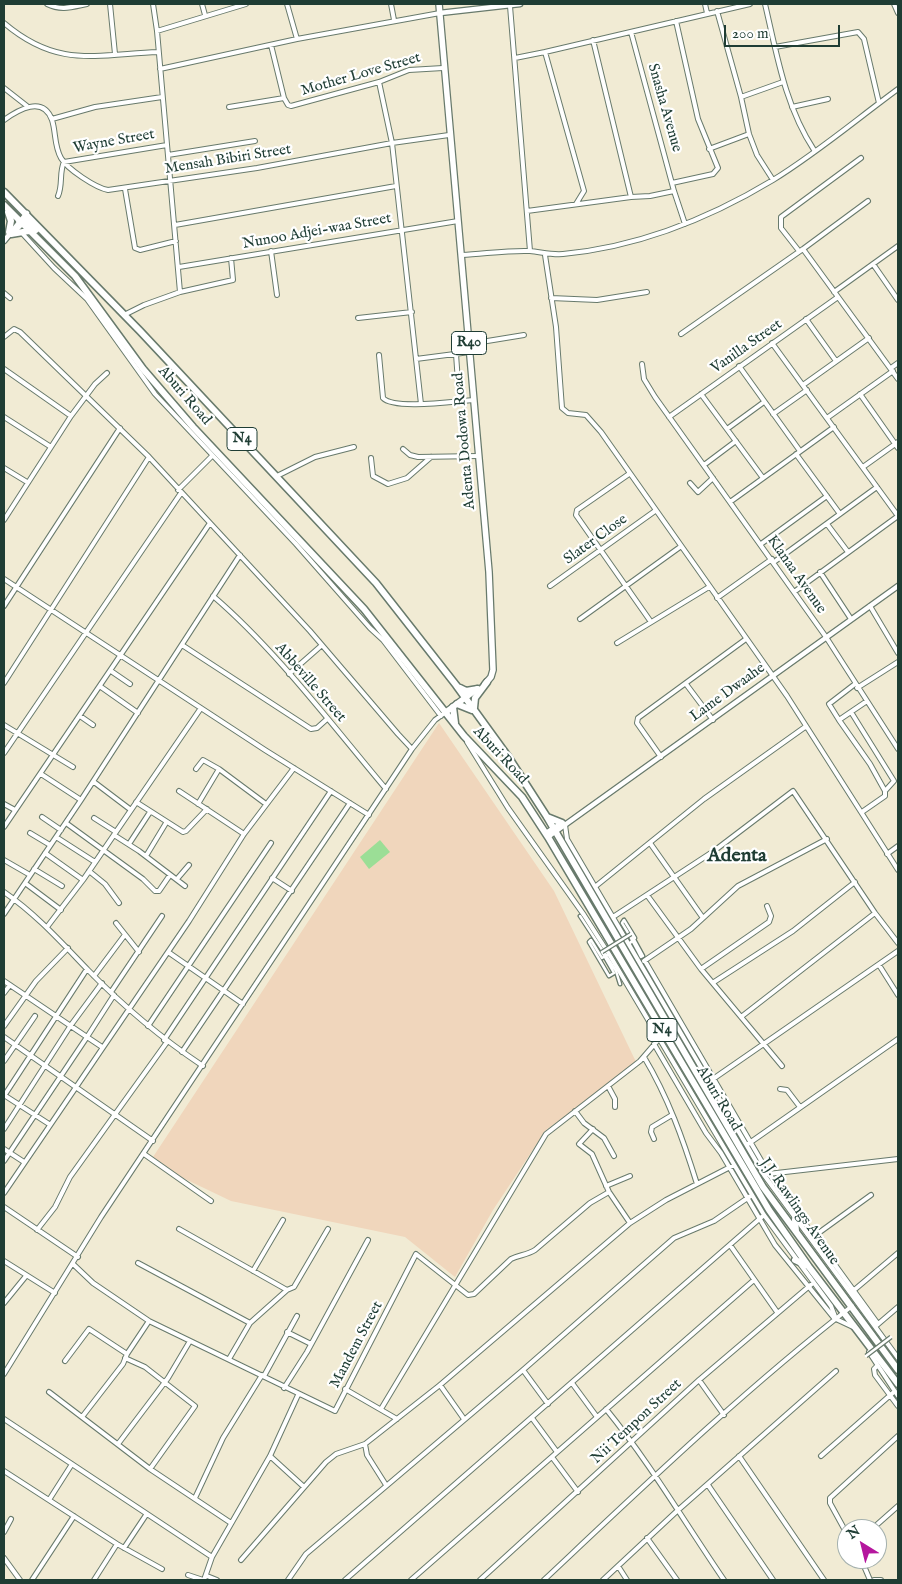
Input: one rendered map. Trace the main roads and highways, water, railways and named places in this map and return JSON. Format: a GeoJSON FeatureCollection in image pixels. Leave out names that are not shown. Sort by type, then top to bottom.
{"type":"FeatureCollection","features":[{"type":"Feature","properties":{"kind":"highway","name":"Aburi Road"},"geometry":{"type":"LineString","coordinates":[[4,192],[25,219],[62,252],[124,315],[376,582],[465,698]]}},
{"type":"Feature","properties":{"kind":"highway","name":"Aburi Road"},"geometry":{"type":"LineString","coordinates":[[5,207],[25,219],[29,231],[86,289],[143,368],[180,413],[345,587],[443,714],[457,726],[464,736],[511,785],[547,835],[658,1029],[758,1192],[809,1267],[849,1309],[855,1327],[898,1384]]}},
{"type":"Feature","properties":{"kind":"highway"},"geometry":{"type":"LineString","coordinates":[[5,207],[11,221],[10,233],[29,231]]}},
{"type":"Feature","properties":{"kind":"highway"},"geometry":{"type":"LineString","coordinates":[[457,726],[455,706],[475,712],[475,698],[488,682]]}},
{"type":"Feature","properties":{"kind":"highway"},"geometry":{"type":"LineString","coordinates":[[456,684],[466,691],[478,689]]}},
{"type":"Feature","properties":{"kind":"highway","name":"N4"},"geometry":{"type":"LineString","coordinates":[[465,698],[547,817]]}},
{"type":"Feature","properties":{"kind":"highway"},"geometry":{"type":"LineString","coordinates":[[547,817],[564,824]]}},
{"type":"Feature","properties":{"kind":"highway","name":"J.J. Rawlings Avenue"},"geometry":{"type":"LineString","coordinates":[[547,817],[647,981],[763,1187],[849,1309],[872,1333],[898,1370]]}},
{"type":"Feature","properties":{"kind":"highway"},"geometry":{"type":"LineString","coordinates":[[795,1220],[796,1232]]}},
{"type":"Feature","properties":{"kind":"highway"},"geometry":{"type":"LineString","coordinates":[[795,1260],[809,1267]]}},
{"type":"Feature","properties":{"kind":"main road","name":"Adenta Dodowa Road"},"geometry":{"type":"LineString","coordinates":[[439,4],[443,68],[462,255],[489,572],[493,672],[488,682]]}},
{"type":"Feature","properties":{"kind":"main road"},"geometry":{"type":"LineString","coordinates":[[443,714],[488,682]]}},
{"type":"Feature","properties":{"kind":"district","name":"Adenta"},"geometry":{"type":"Point","coordinates":[737,857]}}]}
